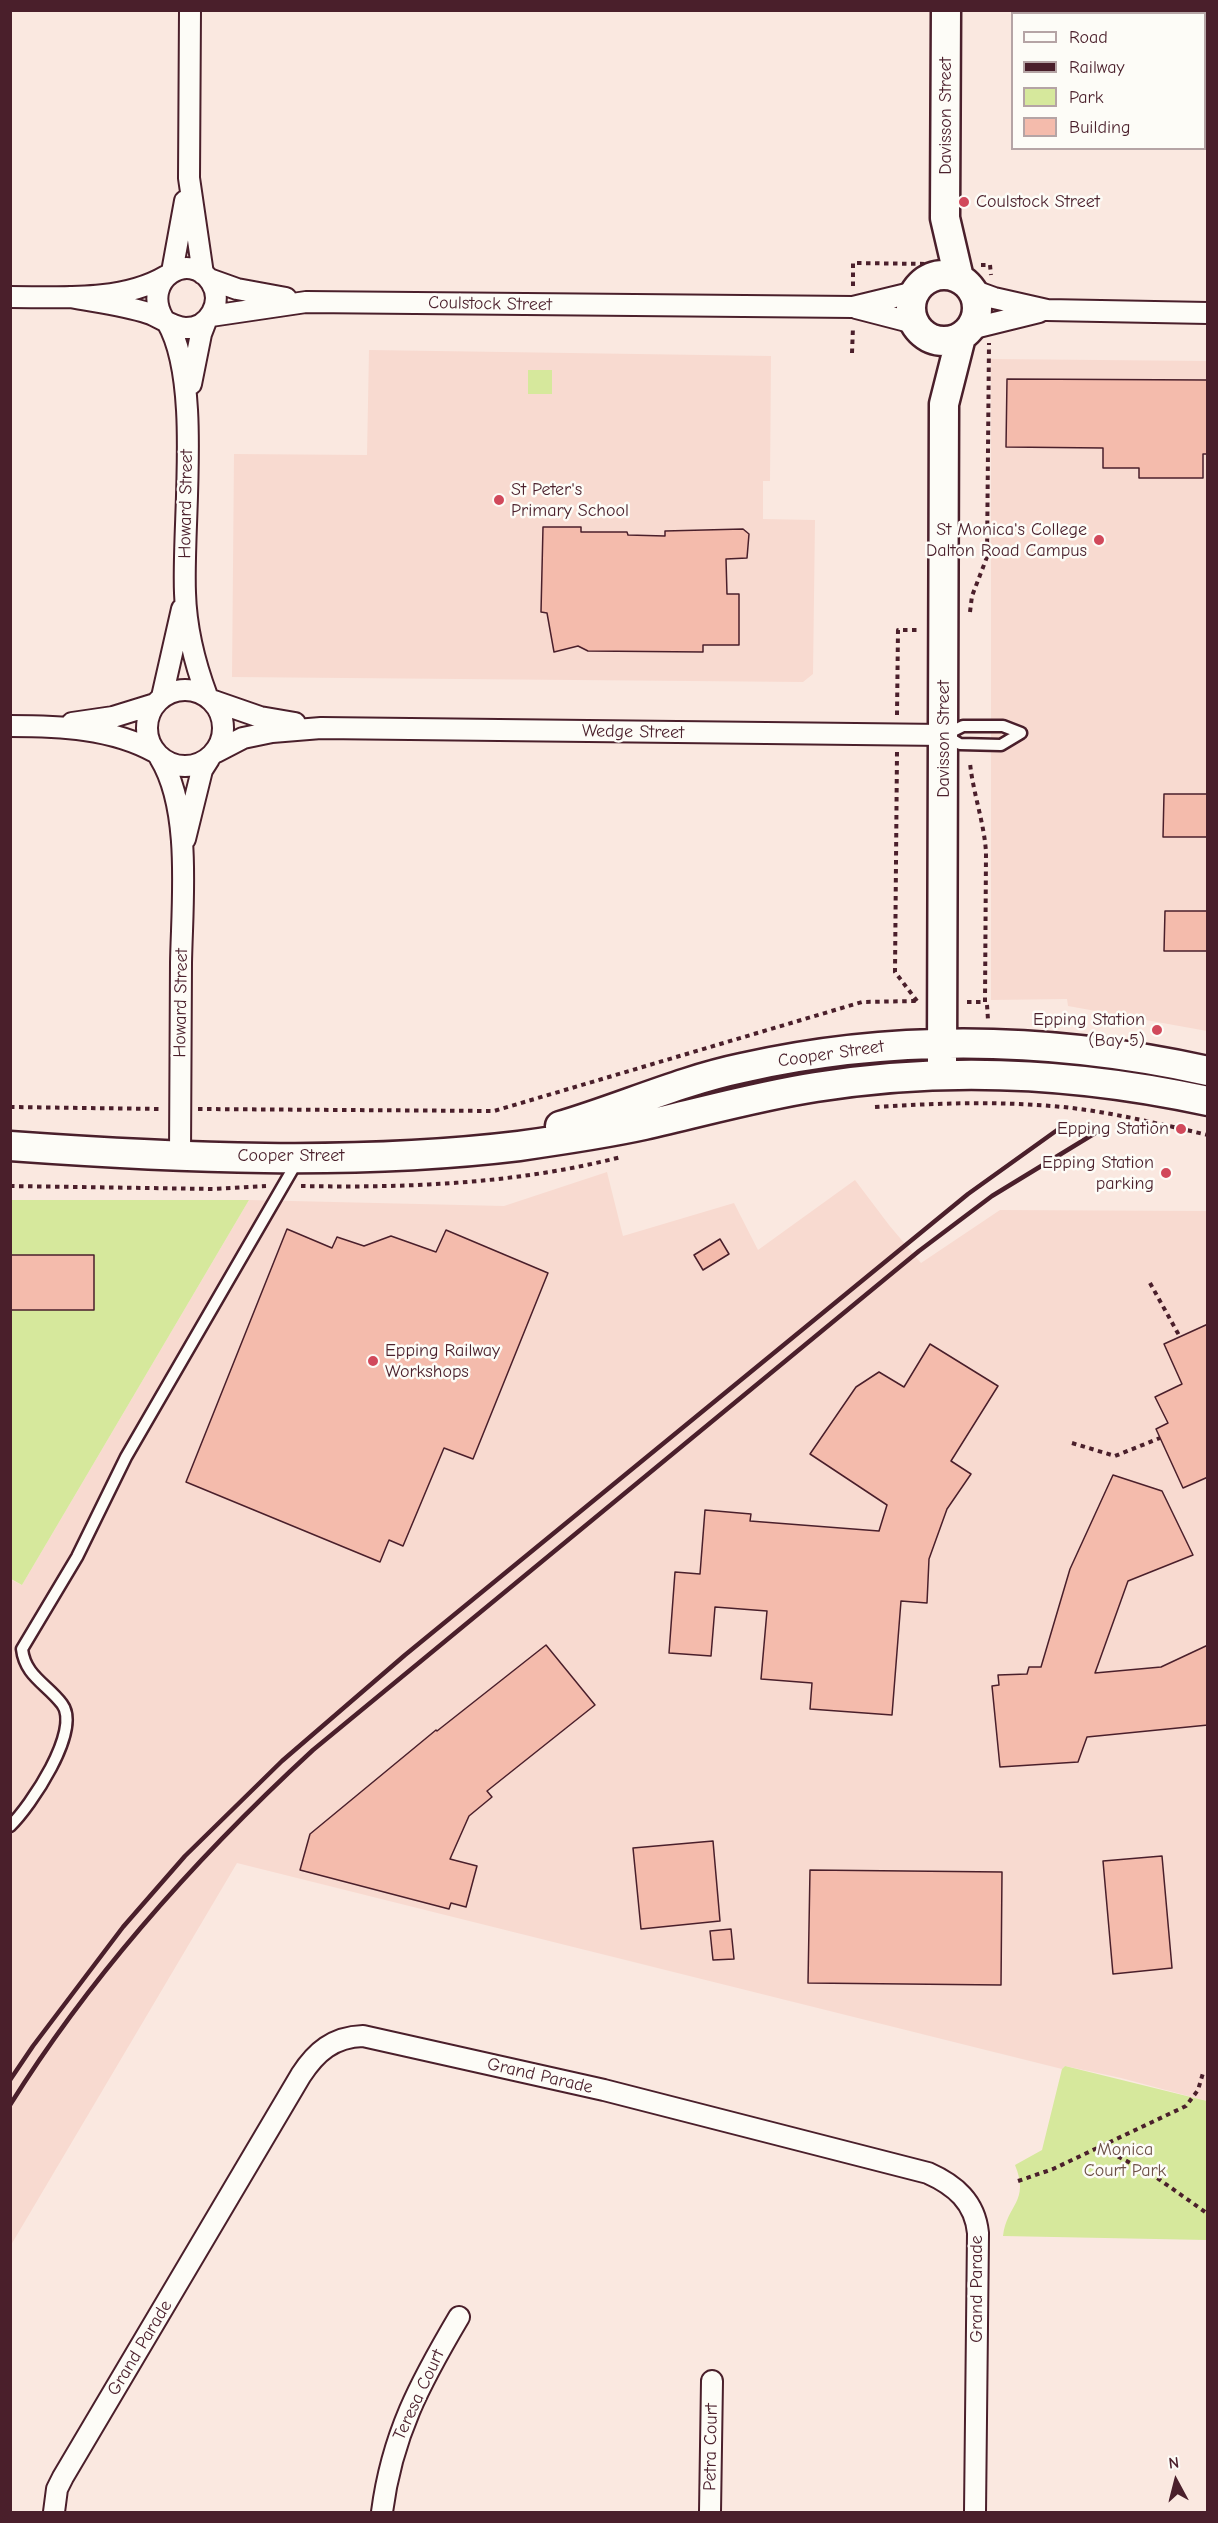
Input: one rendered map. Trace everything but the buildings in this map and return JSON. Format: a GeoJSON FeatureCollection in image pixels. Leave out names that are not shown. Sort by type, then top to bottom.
{"type":"FeatureCollection","features":[{"type":"Feature","properties":{"kind":"main road","name":"Davisson Street"},"geometry":{"type":"LineString","coordinates":[[923,285],[945,218],[946,12]]}},
{"type":"Feature","properties":{"kind":"main road","name":"Davisson Street"},"geometry":{"type":"LineString","coordinates":[[945,218],[966,284]]}},
{"type":"Feature","properties":{"kind":"main road"},"geometry":{"type":"LineString","coordinates":[[950,275],[966,284],[977,310],[965,333],[950,341],[938,340],[921,330],[911,302],[923,285],[950,275]]}},
{"type":"Feature","properties":{"kind":"main road","name":"Davisson Street"},"geometry":{"type":"LineString","coordinates":[[921,330],[945,404],[956,740],[929,1001],[942,1042],[942,1075]]}},
{"type":"Feature","properties":{"kind":"main road","name":"Davisson Street"},"geometry":{"type":"LineString","coordinates":[[945,404],[965,333]]}},
{"type":"Feature","properties":{"kind":"main road","name":"Cooper Street"},"geometry":{"type":"LineString","coordinates":[[465,1152],[575,1121],[740,1068],[846,1050],[942,1042],[1058,1046],[1114,1053],[1208,1071]]}},
{"type":"Feature","properties":{"kind":"main road","name":"Cooper Street"},"geometry":{"type":"LineString","coordinates":[[10,1158],[118,1154],[300,1157],[465,1152],[605,1133],[815,1087],[902,1076],[942,1075],[1081,1080],[1130,1085],[1208,1101]]}},
{"type":"Feature","properties":{"kind":"main road","name":"Cooper Street"},"geometry":{"type":"LineString","coordinates":[[10,1146],[118,1154]]}},
{"type":"Feature","properties":{"kind":"street"},"geometry":{"type":"LineString","coordinates":[[190,10],[189,178],[206,276]]}},
{"type":"Feature","properties":{"kind":"street"},"geometry":{"type":"LineString","coordinates":[[165,320],[156,300],[157,290],[170,273],[189,178]]}},
{"type":"Feature","properties":{"kind":"street"},"geometry":{"type":"LineString","coordinates":[[10,297],[70,297],[126,291],[152,284],[170,273],[193,269],[206,276],[214,287],[216,297],[215,307],[208,318],[199,326],[182,328],[130,308],[70,297]]}},
{"type":"Feature","properties":{"kind":"street","name":"Coulstock Street"},"geometry":{"type":"LineString","coordinates":[[206,276],[237,289],[306,302]]}},
{"type":"Feature","properties":{"kind":"street"},"geometry":{"type":"LineString","coordinates":[[966,284],[994,298],[1047,310],[1208,313]]}},
{"type":"Feature","properties":{"kind":"street","name":"Coulstock Street"},"geometry":{"type":"LineString","coordinates":[[208,318],[306,302],[853,307],[923,285]]}},
{"type":"Feature","properties":{"kind":"street","name":"Coulstock Street"},"geometry":{"type":"LineString","coordinates":[[853,307],[921,330]]}},
{"type":"Feature","properties":{"kind":"street"},"geometry":{"type":"LineString","coordinates":[[965,333],[994,321],[1047,310]]}},
{"type":"Feature","properties":{"kind":"street","name":"Howard Street"},"geometry":{"type":"LineString","coordinates":[[187,414],[195,360],[208,318]]}},
{"type":"Feature","properties":{"kind":"street","name":"Howard Street"},"geometry":{"type":"LineString","coordinates":[[165,320],[173,333],[181,359],[187,414],[185,595],[193,649],[209,698]]}},
{"type":"Feature","properties":{"kind":"street","name":"Howard Street"},"geometry":{"type":"LineString","coordinates":[[158,701],[185,595]]}},
{"type":"Feature","properties":{"kind":"street"},"geometry":{"type":"LineString","coordinates":[[10,726],[48,726],[114,717],[158,701],[172,692],[184,690],[196,691],[209,698],[218,709],[224,730],[212,755],[197,765],[184,767],[171,764],[136,741],[112,735],[48,726]]}},
{"type":"Feature","properties":{"kind":"street","name":"Wedge Street"},"geometry":{"type":"LineString","coordinates":[[209,698],[260,717],[321,728]]}},
{"type":"Feature","properties":{"kind":"street"},"geometry":{"type":"LineString","coordinates":[[157,755],[148,741],[146,728],[148,716],[158,701]]}},
{"type":"Feature","properties":{"kind":"street","name":"Wedge Street"},"geometry":{"type":"LineString","coordinates":[[212,755],[243,738],[272,732],[321,728],[897,735],[956,740]]}},
{"type":"Feature","properties":{"kind":"street","name":"Howard Street"},"geometry":{"type":"LineString","coordinates":[[157,755],[169,772],[176,796],[182,852],[180,1155]]}},
{"type":"Feature","properties":{"kind":"street","name":"Howard Street"},"geometry":{"type":"LineString","coordinates":[[182,852],[202,770],[212,755]]}},
{"type":"Feature","properties":{"kind":"street","name":"Grand Parade"},"geometry":{"type":"LineString","coordinates":[[54,2512],[57,2489],[63,2477],[300,2075],[313,2057],[326,2046],[351,2036],[363,2036],[604,2090],[928,2173],[953,2186],[969,2204],[977,2222],[978,2233],[975,2512]]}},
{"type":"Feature","properties":{"kind":"street","name":"Teresa Court"},"geometry":{"type":"LineString","coordinates":[[381,2512],[385,2484],[407,2412],[424,2376],[459,2317]]}},
{"type":"Feature","properties":{"kind":"street","name":"Petra Court"},"geometry":{"type":"LineString","coordinates":[[710,2512],[712,2381]]}},
{"type":"Feature","properties":{"kind":"lane"},"geometry":{"type":"LineString","coordinates":[[963,726],[1003,726],[1021,734],[1001,745],[956,740],[963,726]]}},
{"type":"Feature","properties":{"kind":"lane"},"geometry":{"type":"LineString","coordinates":[[10,1826],[26,1811],[58,1750],[67,1726],[66,1711],[62,1704],[28,1671],[22,1649],[77,1557],[126,1457],[300,1157]]}},
{"type":"Feature","properties":{"kind":"path"},"geometry":{"type":"LineString","coordinates":[[898,630],[895,972],[929,1001]]}},
{"type":"Feature","properties":{"kind":"path"},"geometry":{"type":"LineString","coordinates":[[10,1107],[494,1111],[862,1002],[985,1002],[985,837],[974,793],[956,740]]}},
{"type":"Feature","properties":{"kind":"path"},"geometry":{"type":"LineString","coordinates":[[1150,1284],[1180,1337]]}},
{"type":"Feature","properties":{"kind":"path"},"geometry":{"type":"LineString","coordinates":[[1072,1443],[1115,1456],[1160,1438]]}},
{"type":"Feature","properties":{"kind":"path"},"geometry":{"type":"LineString","coordinates":[[1018,2181],[1101,2148],[1186,2106],[1198,2090],[1203,2073]]}},
{"type":"Feature","properties":{"kind":"path"},"geometry":{"type":"LineString","coordinates":[[1101,2148],[1153,2175],[1208,2214]]}},
{"type":"Feature","properties":{"kind":"shaded area","name":"St Peter's Primary School"},"geometry":{"type":"Polygon","coordinates":[[[369,350],[771,356],[770,481],[763,481],[763,519],[815,520],[813,674],[803,682],[232,677],[234,454],[367,455],[369,350]]]}},
{"type":"Feature","properties":{"kind":"shaded area","name":"St Monica's College Dalton Road Campus"},"geometry":{"type":"Polygon","coordinates":[[[991,359],[1207,361],[1207,1031],[1068,1006],[1067,999],[991,1000],[991,359]]]}},
{"type":"Feature","properties":{"kind":"shaded area"},"geometry":{"type":"Polygon","coordinates":[[[607,1172],[623,1236],[734,1203],[758,1250],[855,1180],[921,1263],[1000,1210],[1207,1211],[1207,2101],[1121,2078],[1065,2066],[1062,2069],[237,1863],[11,2245],[10,1579],[22,1585],[249,1200],[504,1206],[607,1172]]]}},
{"type":"Feature","properties":{"kind":"green space"},"geometry":{"type":"Polygon","coordinates":[[[528,370],[552,370],[552,394],[528,394],[528,370]]]}},
{"type":"Feature","properties":{"kind":"green space"},"geometry":{"type":"Polygon","coordinates":[[[11,1200],[249,1200],[22,1585],[11,1579],[11,1200]]]}},
{"type":"Feature","properties":{"kind":"green space","name":"Monica Court Park"},"geometry":{"type":"Polygon","coordinates":[[[1065,2066],[1207,2101],[1207,2240],[1003,2236],[1005,2225],[1019,2195],[1019,2177],[1015,2165],[1042,2150],[1062,2069],[1065,2066]]]}},
{"type":"Feature","properties":{"kind":"railway"},"geometry":{"type":"LineString","coordinates":[[10,2080],[123,1927],[185,1856],[282,1761],[405,1655],[968,1194],[1067,1123]]}},
{"type":"Feature","properties":{"kind":"railway"},"geometry":{"type":"LineString","coordinates":[[10,2105],[76,2008],[150,1917],[229,1831],[313,1750],[919,1251],[992,1196],[1097,1132]]}},
{"type":"Feature","properties":{"kind":"place","name":"Coulstock Street"},"geometry":{"type":"Point","coordinates":[964,202]}},
{"type":"Feature","properties":{"kind":"place","name":"St Peter's Primary School"},"geometry":{"type":"Point","coordinates":[499,500]}},
{"type":"Feature","properties":{"kind":"place","name":"St Monica's College Dalton Road Campus"},"geometry":{"type":"Point","coordinates":[1099,540]}},
{"type":"Feature","properties":{"kind":"place","name":"Epping Station (Bay 5)"},"geometry":{"type":"Point","coordinates":[1157,1030]}},
{"type":"Feature","properties":{"kind":"place","name":"Epping Station"},"geometry":{"type":"Point","coordinates":[1181,1129]}},
{"type":"Feature","properties":{"kind":"place","name":"Epping Station parking"},"geometry":{"type":"Point","coordinates":[1166,1173]}},
{"type":"Feature","properties":{"kind":"place","name":"Epping Railway Workshops"},"geometry":{"type":"Point","coordinates":[373,1361]}}]}
